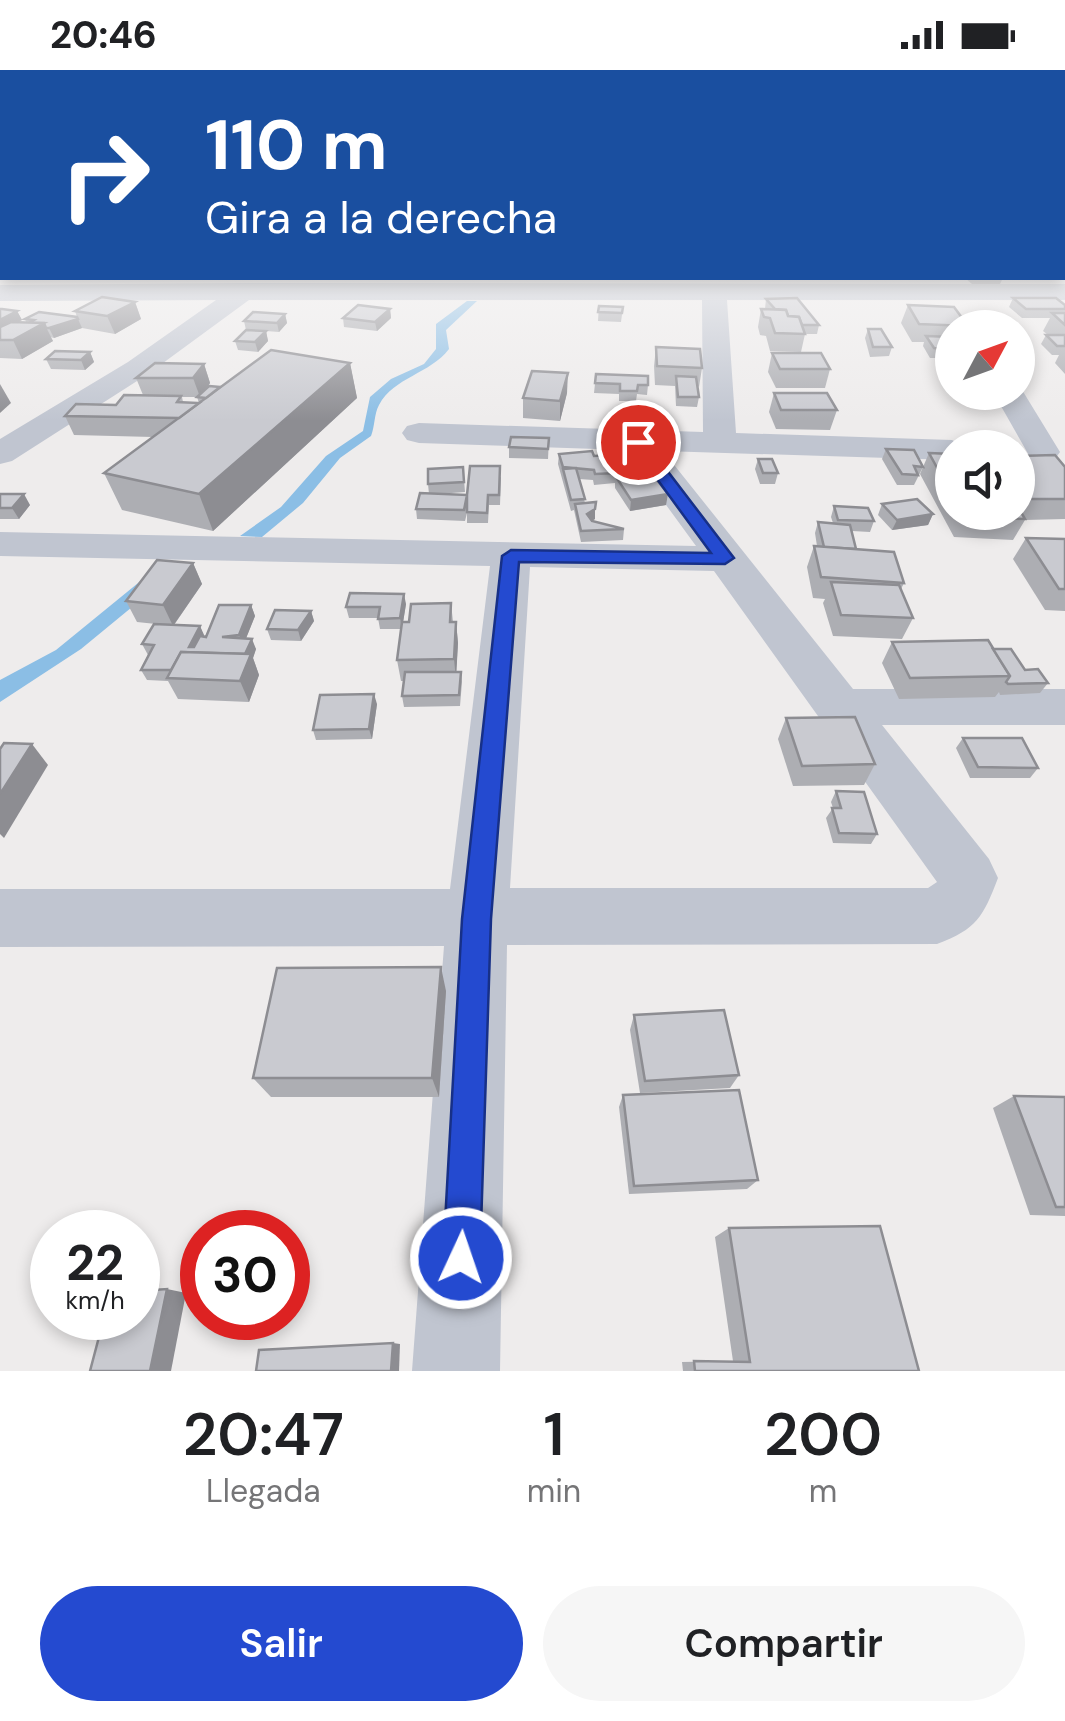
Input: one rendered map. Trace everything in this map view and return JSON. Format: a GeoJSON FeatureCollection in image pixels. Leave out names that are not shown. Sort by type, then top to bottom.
{"type":"FeatureCollection","features":[{"type":"Feature","properties":{"kind":"street"},"geometry":{"type":"LineString","coordinates":[[0,454],[138,368],[231,300]]}},
{"type":"Feature","properties":{"kind":"street"},"geometry":{"type":"LineString","coordinates":[[714,300],[720,444]]}},
{"type":"Feature","properties":{"kind":"street"},"geometry":{"type":"LineString","coordinates":[[1018,410],[1042,452]]}},
{"type":"Feature","properties":{"kind":"street"},"geometry":{"type":"LineString","coordinates":[[419,433],[935,450]]}},
{"type":"Feature","properties":{"kind":"street"},"geometry":{"type":"LineString","coordinates":[[0,918],[937,916],[959,901],[968,878],[638,442]]}},
{"type":"Feature","properties":{"kind":"street"},"geometry":{"type":"LineString","coordinates":[[0,544],[725,558]]}},
{"type":"Feature","properties":{"kind":"street"},"geometry":{"type":"LineString","coordinates":[[456,1371],[476,919],[511,556]]}},
{"type":"Feature","properties":{"kind":"street"},"geometry":{"type":"LineString","coordinates":[[835,707],[1065,707]]}},
{"type":"Feature","properties":{"kind":"water"},"geometry":{"type":"Polygon","coordinates":[[[467,301],[477,301],[446,330],[449,349],[386,396],[377,409],[371,436],[340,458],[303,503],[262,537],[240,536],[281,507],[326,456],[363,431],[370,397],[391,379],[424,364],[436,349],[436,324],[467,301]]]}},
{"type":"Feature","properties":{"kind":"water"},"geometry":{"type":"Polygon","coordinates":[[[143,579],[143,598],[81,649],[0,702],[0,680],[56,650],[143,579]]]}},
{"type":"Feature","properties":{"kind":"building"},"geometry":{"type":"Polygon","coordinates":[[[97,300],[135,302],[107,316],[75,311],[97,300]]]}},
{"type":"Feature","properties":{"kind":"building"},"geometry":{"type":"Polygon","coordinates":[[[767,300],[798,300],[819,325],[802,325],[799,317],[775,309],[767,300]]]}},
{"type":"Feature","properties":{"kind":"building"},"geometry":{"type":"Polygon","coordinates":[[[1015,300],[1058,300],[1065,305],[1065,309],[1026,309],[1015,300]]]}},
{"type":"Feature","properties":{"kind":"building"},"geometry":{"type":"Polygon","coordinates":[[[358,305],[390,309],[375,322],[343,318],[358,305]]]}},
{"type":"Feature","properties":{"kind":"building"},"geometry":{"type":"Polygon","coordinates":[[[908,305],[956,310],[935,310],[935,325],[919,324],[908,305]]]}},
{"type":"Feature","properties":{"kind":"building"},"geometry":{"type":"Polygon","coordinates":[[[599,306],[623,307],[622,313],[598,312],[599,306]]]}},
{"type":"Feature","properties":{"kind":"building"},"geometry":{"type":"Polygon","coordinates":[[[2,309],[17,311],[0,320],[2,309]]]}},
{"type":"Feature","properties":{"kind":"building"},"geometry":{"type":"Polygon","coordinates":[[[761,309],[786,310],[788,316],[799,317],[805,334],[775,333],[770,318],[764,317],[761,309]]]}},
{"type":"Feature","properties":{"kind":"building"},"geometry":{"type":"Polygon","coordinates":[[[39,312],[78,319],[46,328],[44,323],[29,323],[34,320],[25,319],[39,312]]]}},
{"type":"Feature","properties":{"kind":"building"},"geometry":{"type":"Polygon","coordinates":[[[253,312],[285,314],[277,323],[244,321],[253,312]]]}},
{"type":"Feature","properties":{"kind":"building"},"geometry":{"type":"Polygon","coordinates":[[[1052,313],[1065,313],[1065,325],[1052,313]]]}},
{"type":"Feature","properties":{"kind":"building"},"geometry":{"type":"Polygon","coordinates":[[[11,322],[44,323],[13,340],[0,340],[0,327],[11,322]]]}},
{"type":"Feature","properties":{"kind":"building"},"geometry":{"type":"Polygon","coordinates":[[[868,329],[881,329],[892,347],[873,347],[868,329]]]}},
{"type":"Feature","properties":{"kind":"building"},"geometry":{"type":"Polygon","coordinates":[[[246,330],[266,331],[255,342],[235,341],[246,330]]]}},
{"type":"Feature","properties":{"kind":"building"},"geometry":{"type":"Polygon","coordinates":[[[1046,335],[1065,335],[1065,346],[1057,346],[1046,335]]]}},
{"type":"Feature","properties":{"kind":"building"},"geometry":{"type":"Polygon","coordinates":[[[656,347],[700,349],[702,368],[657,366],[656,347]]]}},
{"type":"Feature","properties":{"kind":"building"},"geometry":{"type":"Polygon","coordinates":[[[271,350],[350,363],[199,494],[104,473],[271,350]]]}},
{"type":"Feature","properties":{"kind":"building"},"geometry":{"type":"Polygon","coordinates":[[[55,351],[90,352],[81,360],[46,359],[55,351]]]}},
{"type":"Feature","properties":{"kind":"building"},"geometry":{"type":"Polygon","coordinates":[[[772,353],[821,353],[830,369],[780,369],[772,353]]]}},
{"type":"Feature","properties":{"kind":"building"},"geometry":{"type":"Polygon","coordinates":[[[155,363],[204,364],[193,378],[136,378],[155,363]]]}},
{"type":"Feature","properties":{"kind":"building"},"geometry":{"type":"Polygon","coordinates":[[[532,371],[568,373],[560,401],[523,398],[532,371]]]}},
{"type":"Feature","properties":{"kind":"building"},"geometry":{"type":"Polygon","coordinates":[[[596,374],[648,376],[648,385],[638,385],[637,391],[620,391],[620,384],[595,383],[596,374]]]}},
{"type":"Feature","properties":{"kind":"building"},"geometry":{"type":"Polygon","coordinates":[[[676,376],[696,377],[699,397],[678,397],[676,376]]]}},
{"type":"Feature","properties":{"kind":"building"},"geometry":{"type":"Polygon","coordinates":[[[209,386],[220,387],[206,398],[197,397],[209,386]]]}},
{"type":"Feature","properties":{"kind":"building"},"geometry":{"type":"Polygon","coordinates":[[[774,393],[827,393],[837,410],[781,410],[774,393]]]}},
{"type":"Feature","properties":{"kind":"building"},"geometry":{"type":"Polygon","coordinates":[[[124,395],[181,396],[177,402],[199,403],[179,418],[65,416],[76,404],[116,405],[124,395]]]}},
{"type":"Feature","properties":{"kind":"building"},"geometry":{"type":"Polygon","coordinates":[[[511,437],[549,438],[548,449],[509,447],[511,437]]]}},
{"type":"Feature","properties":{"kind":"building"},"geometry":{"type":"Polygon","coordinates":[[[886,449],[914,450],[923,467],[914,466],[918,475],[902,474],[886,449]]]}},
{"type":"Feature","properties":{"kind":"building"},"geometry":{"type":"Polygon","coordinates":[[[592,451],[594,456],[612,455],[619,473],[595,474],[594,470],[563,467],[559,454],[592,451]]]}},
{"type":"Feature","properties":{"kind":"building"},"geometry":{"type":"Polygon","coordinates":[[[1055,455],[1065,467],[1065,499],[1035,499],[1035,456],[1055,455]]]}},
{"type":"Feature","properties":{"kind":"building"},"geometry":{"type":"Polygon","coordinates":[[[758,459],[772,459],[778,473],[763,473],[758,459]]]}},
{"type":"Feature","properties":{"kind":"building"},"geometry":{"type":"Polygon","coordinates":[[[470,466],[500,466],[499,495],[488,495],[487,513],[467,512],[470,466]]]}},
{"type":"Feature","properties":{"kind":"building"},"geometry":{"type":"Polygon","coordinates":[[[463,467],[464,482],[428,484],[428,469],[463,467]]]}},
{"type":"Feature","properties":{"kind":"building"},"geometry":{"type":"Polygon","coordinates":[[[576,468],[585,499],[571,500],[563,469],[576,468]]]}},
{"type":"Feature","properties":{"kind":"building"},"geometry":{"type":"Polygon","coordinates":[[[650,471],[668,494],[631,500],[616,477],[650,471]]]}},
{"type":"Feature","properties":{"kind":"building"},"geometry":{"type":"Polygon","coordinates":[[[420,493],[467,495],[464,510],[416,509],[420,493]]]}},
{"type":"Feature","properties":{"kind":"building"},"geometry":{"type":"Polygon","coordinates":[[[0,494],[24,494],[12,508],[0,508],[0,494]]]}},
{"type":"Feature","properties":{"kind":"building"},"geometry":{"type":"Polygon","coordinates":[[[917,499],[933,514],[897,520],[882,504],[917,499]]]}},
{"type":"Feature","properties":{"kind":"building"},"geometry":{"type":"Polygon","coordinates":[[[596,502],[595,509],[587,514],[592,521],[624,529],[581,531],[575,504],[596,502]]]}},
{"type":"Feature","properties":{"kind":"building"},"geometry":{"type":"Polygon","coordinates":[[[834,506],[868,508],[874,521],[838,520],[834,506]]]}},
{"type":"Feature","properties":{"kind":"building"},"geometry":{"type":"Polygon","coordinates":[[[818,522],[850,525],[856,549],[824,547],[818,522]]]}},
{"type":"Feature","properties":{"kind":"building"},"geometry":{"type":"Polygon","coordinates":[[[1026,538],[1065,539],[1065,589],[1059,589],[1026,538]]]}},
{"type":"Feature","properties":{"kind":"building"},"geometry":{"type":"Polygon","coordinates":[[[814,546],[894,552],[904,583],[821,577],[814,546]]]}},
{"type":"Feature","properties":{"kind":"building"},"geometry":{"type":"Polygon","coordinates":[[[157,560],[193,563],[163,605],[126,601],[157,560]]]}},
{"type":"Feature","properties":{"kind":"building"},"geometry":{"type":"Polygon","coordinates":[[[831,582],[899,585],[913,618],[841,615],[831,582]]]}},
{"type":"Feature","properties":{"kind":"building"},"geometry":{"type":"Polygon","coordinates":[[[350,593],[404,594],[400,618],[378,619],[380,607],[346,607],[350,593]]]}},
{"type":"Feature","properties":{"kind":"building"},"geometry":{"type":"Polygon","coordinates":[[[451,603],[450,622],[456,622],[454,659],[397,660],[402,622],[409,622],[411,604],[451,603]]]}},
{"type":"Feature","properties":{"kind":"building"},"geometry":{"type":"Polygon","coordinates":[[[219,605],[251,605],[239,635],[222,637],[252,639],[245,654],[181,652],[171,670],[141,670],[154,645],[142,644],[154,624],[200,626],[189,647],[194,647],[200,636],[206,637],[219,605]]]}},
{"type":"Feature","properties":{"kind":"building"},"geometry":{"type":"Polygon","coordinates":[[[275,610],[311,611],[298,630],[267,629],[275,610]]]}},
{"type":"Feature","properties":{"kind":"building"},"geometry":{"type":"Polygon","coordinates":[[[988,640],[1010,676],[910,678],[892,642],[988,640]]]}},
{"type":"Feature","properties":{"kind":"building"},"geometry":{"type":"Polygon","coordinates":[[[993,649],[1011,649],[1025,670],[1038,669],[1048,683],[1008,684],[1010,676],[993,649]]]}},
{"type":"Feature","properties":{"kind":"building"},"geometry":{"type":"Polygon","coordinates":[[[181,652],[251,654],[240,681],[167,678],[181,652]]]}},
{"type":"Feature","properties":{"kind":"building"},"geometry":{"type":"Polygon","coordinates":[[[405,672],[461,672],[459,695],[402,696],[405,672]]]}},
{"type":"Feature","properties":{"kind":"building"},"geometry":{"type":"Polygon","coordinates":[[[374,694],[369,729],[313,730],[320,695],[374,694]]]}},
{"type":"Feature","properties":{"kind":"building"},"geometry":{"type":"Polygon","coordinates":[[[855,717],[875,764],[802,766],[786,718],[855,717]]]}},
{"type":"Feature","properties":{"kind":"building"},"geometry":{"type":"Polygon","coordinates":[[[963,738],[1022,738],[1038,768],[978,767],[963,738]]]}},
{"type":"Feature","properties":{"kind":"building"},"geometry":{"type":"Polygon","coordinates":[[[4,743],[32,744],[0,794],[0,749],[4,743]]]}},
{"type":"Feature","properties":{"kind":"building"},"geometry":{"type":"Polygon","coordinates":[[[836,791],[864,792],[877,834],[839,833],[832,808],[841,808],[836,791]]]}},
{"type":"Feature","properties":{"kind":"building"},"geometry":{"type":"Polygon","coordinates":[[[441,967],[432,1078],[253,1078],[277,968],[441,967]]]}},
{"type":"Feature","properties":{"kind":"building"},"geometry":{"type":"Polygon","coordinates":[[[724,1010],[739,1075],[645,1081],[634,1015],[724,1010]]]}},
{"type":"Feature","properties":{"kind":"building"},"geometry":{"type":"Polygon","coordinates":[[[739,1090],[758,1180],[634,1186],[623,1095],[739,1090]]]}},
{"type":"Feature","properties":{"kind":"building"},"geometry":{"type":"Polygon","coordinates":[[[1014,1096],[1065,1097],[1065,1207],[1056,1207],[1014,1096]]]}},
{"type":"Feature","properties":{"kind":"building"},"geometry":{"type":"Polygon","coordinates":[[[880,1226],[919,1371],[695,1371],[694,1361],[750,1362],[729,1228],[880,1226]]]}},
{"type":"Feature","properties":{"kind":"building"},"geometry":{"type":"Polygon","coordinates":[[[160,1289],[167,1289],[160,1323],[160,1289]]]}},
{"type":"Feature","properties":{"kind":"building"},"geometry":{"type":"Polygon","coordinates":[[[98,1340],[156,1340],[150,1371],[90,1371],[98,1340]]]}},
{"type":"Feature","properties":{"kind":"building"},"geometry":{"type":"Polygon","coordinates":[[[393,1343],[391,1371],[256,1371],[259,1350],[393,1343]]]}},
{"type":"Feature","properties":{"kind":"route"},"geometry":{"type":"LineString","coordinates":[[461,1258],[476,919],[511,556],[725,558],[638,442]]}}]}
